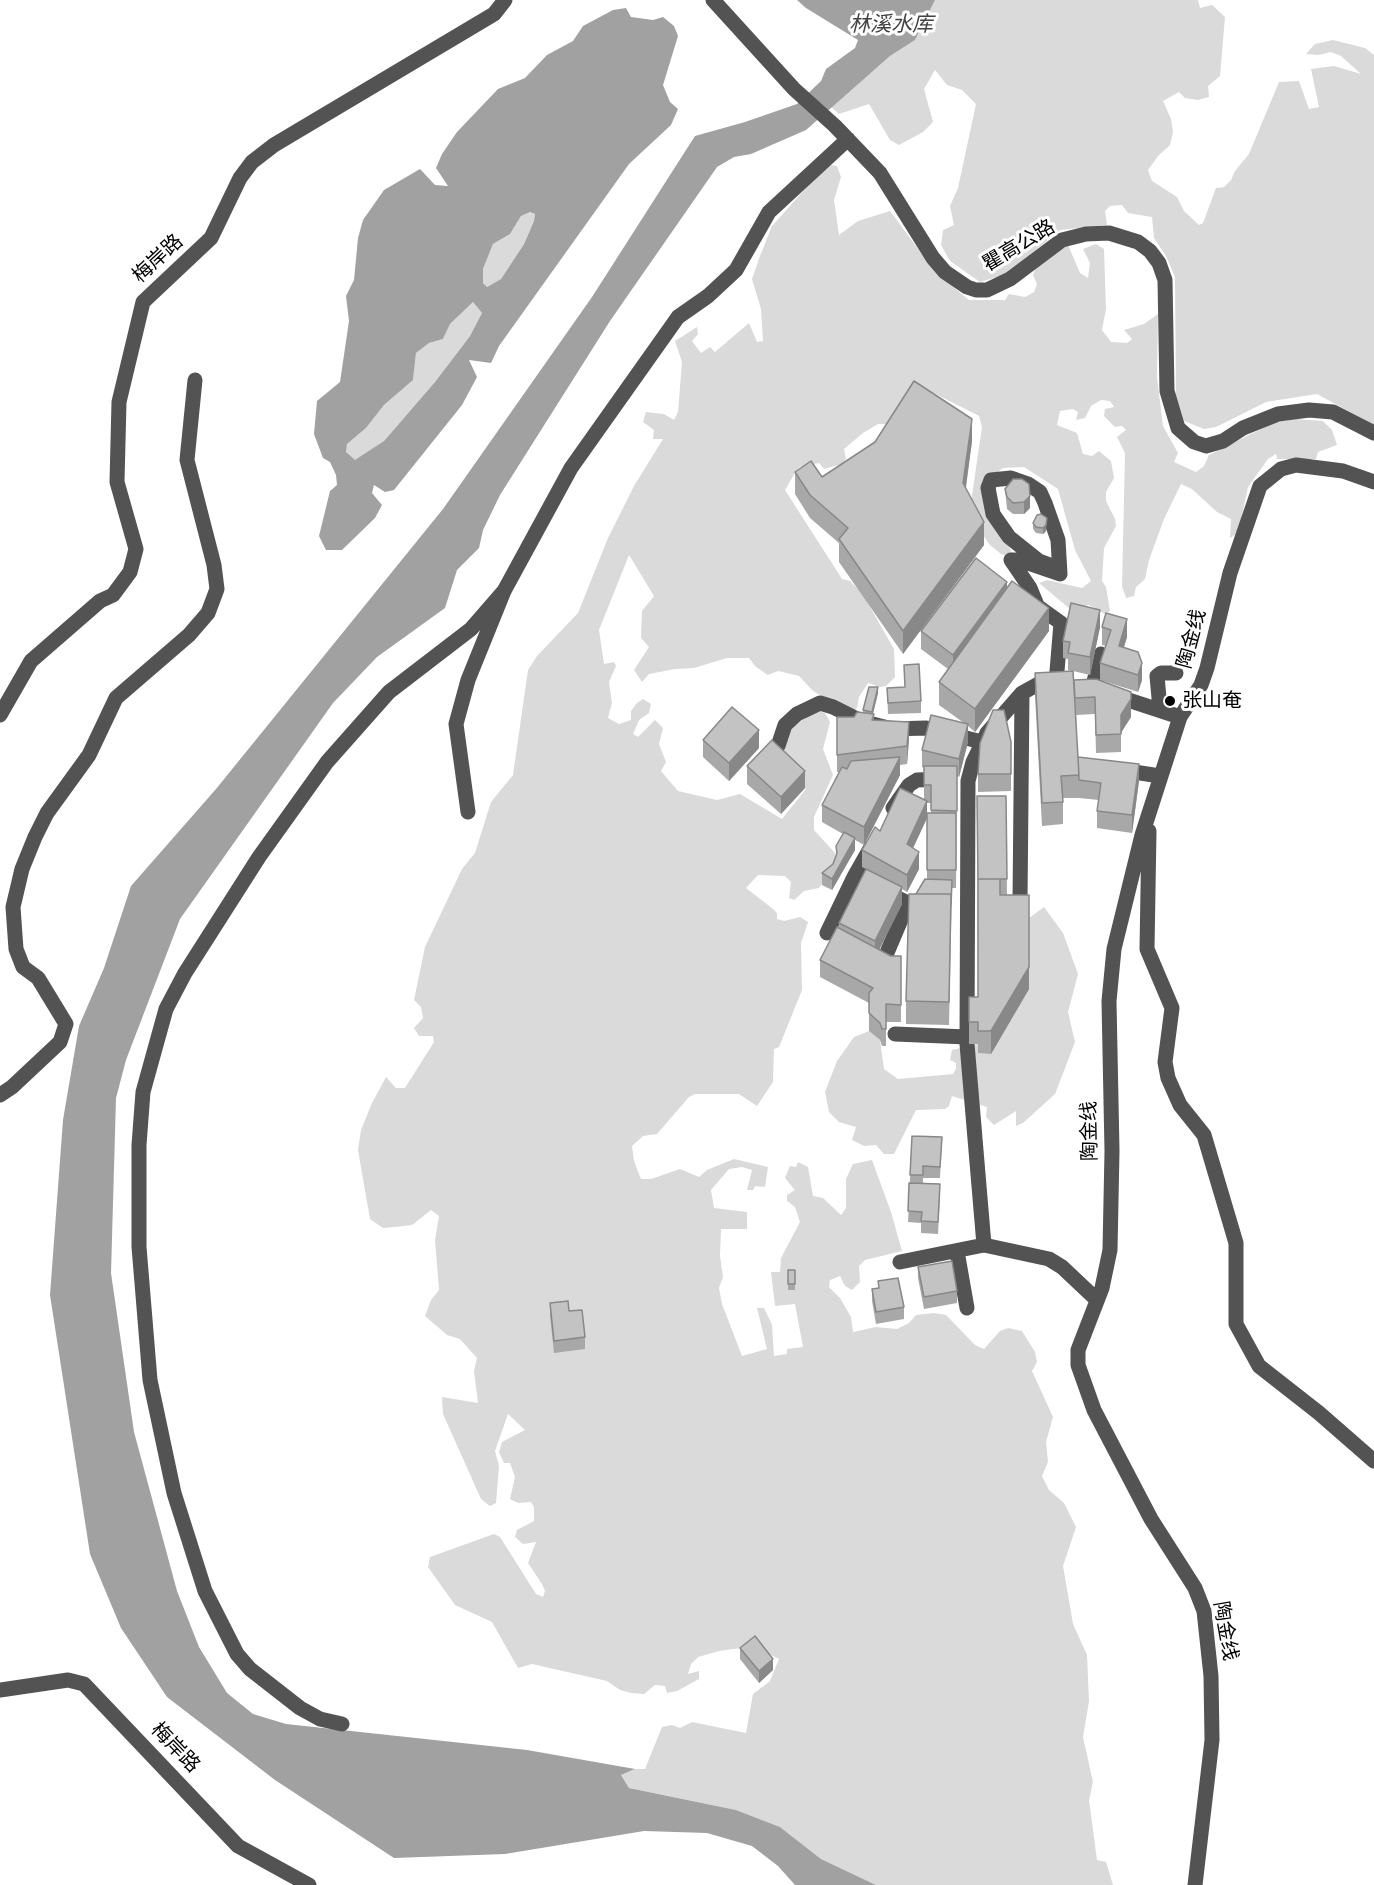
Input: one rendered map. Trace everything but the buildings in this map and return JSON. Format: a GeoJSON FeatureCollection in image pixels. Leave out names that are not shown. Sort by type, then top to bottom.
{"type":"FeatureCollection","features":[{"type":"Feature","properties":{"kind":"street","name":"梅岸路"},"geometry":{"type":"LineString","coordinates":[[0,715],[31,662],[100,601],[113,595],[130,572],[136,549],[117,482],[119,402],[143,302],[211,238],[240,178],[252,162],[274,145],[494,14],[505,0]]}},
{"type":"Feature","properties":{"kind":"street","name":"瞿高公路"},"geometry":{"type":"LineString","coordinates":[[713,0],[794,89],[836,126],[880,173],[933,258],[945,272],[976,290],[987,290],[1010,279],[1062,240],[1086,234],[1109,233],[1138,242],[1150,251],[1165,280],[1167,391],[1178,428],[1194,441],[1206,446],[1223,441],[1243,428],[1278,414],[1309,410],[1333,412],[1374,433]]}},
{"type":"Feature","properties":{"kind":"street"},"geometry":{"type":"LineString","coordinates":[[468,812],[456,724],[468,680],[504,591],[571,468],[678,318],[708,296],[736,270],[769,212],[848,139]]}},
{"type":"Feature","properties":{"kind":"street"},"geometry":{"type":"LineString","coordinates":[[0,1095],[12,1087],[60,1042],[66,1024],[38,978],[23,967],[16,949],[13,907],[22,869],[35,837],[47,813],[89,755],[116,698],[189,635],[208,613],[217,589],[214,565],[187,460],[195,380]]}},
{"type":"Feature","properties":{"kind":"street","name":"陶金线"},"geometry":{"type":"LineString","coordinates":[[1195,1885],[1212,1740],[1211,1676],[1204,1611],[1195,1588],[1151,1519],[1094,1410],[1078,1365],[1078,1350],[1097,1300],[1110,1250],[1112,1151],[1108,1001],[1114,949],[1142,835],[1160,776],[1180,717],[1201,685],[1207,668],[1230,573],[1260,486],[1281,470],[1296,465],[1343,471],[1374,482]]}},
{"type":"Feature","properties":{"kind":"street"},"geometry":{"type":"LineString","coordinates":[[1037,605],[1030,588],[1011,560],[1019,560],[1060,574],[1058,540],[1040,492],[1011,478],[991,480],[988,488],[993,514],[1009,537],[1039,561],[1058,568]]}},
{"type":"Feature","properties":{"kind":"street"},"geometry":{"type":"LineString","coordinates":[[1011,586],[1061,623],[1056,683]]}},
{"type":"Feature","properties":{"kind":"street"},"geometry":{"type":"LineString","coordinates":[[342,1724],[320,1719],[300,1708],[250,1669],[237,1654],[205,1591],[174,1492],[151,1389],[139,1247],[139,1145],[143,1092],[166,1009],[185,974],[260,857],[327,762],[389,692],[471,629],[504,591]]}},
{"type":"Feature","properties":{"kind":"street"},"geometry":{"type":"LineString","coordinates":[[1092,689],[1101,654]]}},
{"type":"Feature","properties":{"kind":"street"},"geometry":{"type":"LineString","coordinates":[[1160,709],[1157,676],[1161,673],[1176,673]]}},
{"type":"Feature","properties":{"kind":"street"},"geometry":{"type":"LineString","coordinates":[[984,1245],[967,1037],[968,781],[973,762],[987,733],[1022,693],[1042,682],[1092,689],[1180,717]]}},
{"type":"Feature","properties":{"kind":"street"},"geometry":{"type":"LineString","coordinates":[[1020,901],[1022,693]]}},
{"type":"Feature","properties":{"kind":"street"},"geometry":{"type":"LineString","coordinates":[[778,746],[785,725],[796,714],[820,703],[861,721],[892,729],[926,728],[982,742]]}},
{"type":"Feature","properties":{"kind":"street"},"geometry":{"type":"LineString","coordinates":[[1113,774],[1134,771],[1160,776]]}},
{"type":"Feature","properties":{"kind":"street"},"geometry":{"type":"LineString","coordinates":[[827,933],[854,877],[900,796],[917,780],[933,778],[968,781]]}},
{"type":"Feature","properties":{"kind":"street"},"geometry":{"type":"LineString","coordinates":[[1149,813],[1147,949],[1172,1008],[1165,1062],[1168,1078],[1180,1105],[1204,1135],[1236,1243],[1236,1324],[1259,1366],[1319,1413],[1374,1461]]}},
{"type":"Feature","properties":{"kind":"street"},"geometry":{"type":"LineString","coordinates":[[854,877],[908,903],[886,955]]}},
{"type":"Feature","properties":{"kind":"street"},"geometry":{"type":"LineString","coordinates":[[895,1034],[967,1037]]}},
{"type":"Feature","properties":{"kind":"street"},"geometry":{"type":"LineString","coordinates":[[900,1262],[984,1245],[1049,1260],[1062,1267],[1097,1300]]}},
{"type":"Feature","properties":{"kind":"street"},"geometry":{"type":"LineString","coordinates":[[957,1251],[967,1308]]}},
{"type":"Feature","properties":{"kind":"street","name":"梅岸路"},"geometry":{"type":"LineString","coordinates":[[0,1690],[69,1680],[84,1684],[238,1845],[309,1885]]}},
{"type":"Feature","properties":{"kind":"shaded area"},"geometry":{"type":"Polygon","coordinates":[[[935,0],[1198,0],[1200,8],[1212,5],[1225,17],[1220,76],[1208,86],[1209,97],[1198,100],[1185,98],[1179,92],[1163,101],[1171,119],[1173,132],[1170,145],[1148,170],[1152,181],[1177,197],[1184,211],[1199,225],[1203,223],[1216,188],[1224,187],[1231,180],[1235,171],[1249,154],[1279,82],[1299,81],[1309,109],[1319,107],[1311,69],[1334,66],[1361,74],[1341,56],[1331,52],[1318,55],[1306,54],[1315,44],[1333,40],[1365,48],[1374,55],[1374,425],[1317,394],[1266,402],[1216,427],[1204,429],[1184,421],[1176,395],[1175,277],[1166,256],[1154,238],[1152,217],[1128,213],[1122,205],[1110,206],[1105,211],[1107,225],[1060,230],[1007,274],[980,282],[950,261],[941,245],[943,230],[954,225],[950,206],[958,188],[976,104],[962,90],[947,85],[935,70],[924,89],[933,122],[923,132],[899,145],[890,140],[869,104],[839,114],[831,107],[890,56],[915,40],[935,0]]]}},
{"type":"Feature","properties":{"kind":"shaded area"},"geometry":{"type":"Polygon","coordinates":[[[831,165],[837,166],[841,177],[834,200],[839,235],[858,221],[890,211],[935,272],[969,300],[1005,300],[1009,294],[1025,297],[1034,292],[1037,284],[1033,275],[1036,268],[1068,245],[1080,273],[1088,278],[1090,263],[1083,249],[1096,244],[1104,249],[1106,309],[1102,330],[1111,342],[1127,343],[1132,339],[1124,330],[1144,324],[1158,314],[1157,378],[1163,426],[1178,453],[1174,462],[1196,472],[1204,466],[1209,455],[1275,422],[1295,419],[1323,421],[1332,430],[1337,445],[1318,452],[1316,459],[1277,459],[1276,454],[1268,459],[1248,487],[1238,533],[1230,538],[1231,519],[1217,512],[1192,489],[1181,484],[1164,519],[1149,560],[1145,579],[1136,587],[1134,596],[1126,598],[1122,586],[1125,453],[1117,437],[1126,430],[1122,426],[1115,427],[1104,416],[1105,409],[1114,407],[1110,401],[1101,400],[1091,406],[1085,418],[1076,420],[1078,412],[1073,409],[1060,411],[1057,425],[1077,433],[1083,454],[1092,456],[1099,451],[1111,461],[1114,478],[1106,492],[1106,501],[1116,526],[1104,548],[1102,581],[1106,587],[1110,611],[1105,614],[1089,605],[1070,609],[1039,583],[1047,580],[1082,588],[1091,581],[1075,550],[1058,489],[1024,467],[1003,468],[995,474],[990,494],[1012,554],[1009,557],[1001,554],[990,545],[978,528],[970,509],[982,427],[979,416],[916,384],[899,424],[878,424],[863,433],[844,449],[846,459],[842,464],[824,469],[819,463],[800,467],[785,490],[842,579],[850,581],[862,593],[894,649],[895,677],[886,686],[880,687],[868,683],[859,697],[857,708],[850,712],[813,691],[799,676],[778,671],[768,675],[756,667],[749,658],[727,658],[694,668],[649,674],[642,682],[634,670],[649,647],[641,638],[642,611],[654,596],[629,555],[599,630],[604,664],[614,662],[616,666],[609,682],[612,703],[608,718],[619,724],[631,720],[631,711],[643,699],[651,704],[649,713],[639,720],[633,734],[638,737],[655,720],[663,728],[659,744],[666,762],[661,771],[678,791],[717,800],[740,794],[782,819],[806,789],[782,765],[783,740],[791,728],[817,710],[825,713],[830,722],[823,749],[833,775],[814,817],[814,830],[835,853],[837,865],[819,888],[804,891],[794,900],[789,898],[791,882],[785,876],[758,875],[746,888],[777,913],[777,919],[784,921],[800,917],[808,922],[801,943],[802,990],[779,1047],[774,1049],[773,1082],[757,1106],[739,1094],[695,1094],[689,1097],[657,1134],[643,1136],[632,1146],[634,1161],[641,1179],[651,1179],[680,1169],[699,1177],[707,1170],[734,1159],[768,1167],[765,1187],[755,1186],[753,1190],[747,1190],[752,1170],[742,1167],[729,1169],[711,1190],[714,1208],[747,1212],[747,1229],[721,1229],[720,1256],[723,1277],[719,1288],[722,1304],[742,1356],[767,1349],[757,1308],[764,1308],[772,1325],[774,1356],[787,1354],[787,1349],[803,1347],[795,1304],[775,1306],[771,1272],[780,1272],[781,1258],[800,1222],[795,1207],[787,1201],[787,1195],[795,1190],[785,1178],[790,1166],[796,1167],[798,1162],[808,1167],[813,1196],[823,1198],[841,1215],[846,1208],[846,1179],[853,1164],[872,1160],[891,1212],[902,1251],[865,1260],[859,1266],[860,1282],[852,1290],[845,1286],[840,1276],[830,1280],[829,1287],[840,1298],[851,1317],[853,1332],[876,1327],[897,1329],[909,1323],[916,1315],[934,1313],[946,1315],[975,1345],[984,1349],[1000,1331],[1008,1328],[1022,1331],[1035,1352],[1037,1362],[1032,1371],[1053,1417],[1046,1442],[1048,1462],[1042,1476],[1049,1490],[1064,1503],[1076,1527],[1063,1566],[1073,1624],[1087,1655],[1089,1701],[1083,1737],[1093,1782],[1089,1800],[1097,1860],[1106,1862],[1113,1885],[876,1885],[821,1859],[780,1827],[736,1810],[629,1788],[621,1775],[635,1769],[645,1769],[662,1727],[672,1725],[680,1728],[692,1722],[746,1733],[753,1694],[770,1681],[779,1659],[763,1651],[741,1648],[719,1651],[698,1657],[691,1664],[688,1674],[699,1671],[699,1679],[677,1691],[667,1693],[665,1686],[655,1685],[644,1694],[631,1693],[620,1690],[607,1681],[532,1664],[518,1668],[492,1622],[455,1605],[428,1567],[430,1557],[494,1534],[500,1537],[536,1594],[543,1597],[545,1591],[542,1584],[528,1563],[536,1542],[523,1544],[515,1537],[517,1530],[534,1521],[534,1507],[531,1502],[518,1503],[510,1499],[515,1477],[510,1463],[504,1463],[499,1452],[502,1442],[525,1430],[508,1414],[495,1451],[499,1466],[496,1503],[490,1506],[481,1499],[443,1414],[442,1397],[478,1403],[474,1371],[477,1358],[460,1339],[447,1335],[425,1316],[431,1300],[439,1290],[435,1240],[439,1216],[431,1210],[412,1225],[383,1228],[370,1219],[358,1150],[361,1130],[386,1077],[396,1088],[405,1088],[434,1042],[433,1036],[419,1036],[414,1028],[423,1018],[421,1007],[414,1000],[425,947],[462,869],[475,853],[491,802],[513,775],[528,670],[537,656],[578,613],[608,538],[634,486],[663,439],[653,439],[654,430],[643,422],[646,412],[664,414],[674,420],[678,412],[682,362],[675,341],[697,327],[698,334],[692,341],[701,353],[710,347],[715,352],[749,323],[757,342],[763,341],[761,309],[752,279],[760,256],[772,226],[814,179],[831,165]]]}},
{"type":"Feature","properties":{"kind":"shaded area"},"geometry":{"type":"Polygon","coordinates":[[[530,212],[535,214],[534,221],[524,244],[501,279],[487,287],[483,283],[483,269],[493,244],[510,234],[521,216],[530,212]]]}},
{"type":"Feature","properties":{"kind":"shaded area"},"geometry":{"type":"Polygon","coordinates":[[[473,302],[482,313],[470,336],[435,382],[384,441],[355,461],[346,452],[347,444],[366,428],[384,405],[413,380],[416,353],[429,343],[443,339],[450,324],[473,302]]]}},
{"type":"Feature","properties":{"kind":"shaded area"},"geometry":{"type":"Polygon","coordinates":[[[1044,907],[1063,933],[1078,974],[1068,1012],[1075,1042],[1055,1094],[1023,1123],[1016,1126],[1016,1111],[994,1125],[986,1117],[987,1107],[952,1096],[949,1106],[945,1109],[916,1110],[894,1154],[884,1154],[876,1145],[864,1146],[852,1140],[856,1127],[839,1122],[829,1112],[825,1092],[837,1061],[854,1037],[869,1031],[880,1040],[884,1069],[898,1079],[953,1074],[956,1063],[950,1060],[952,1050],[978,1044],[1029,918],[1044,907]]]}},
{"type":"Feature","properties":{"kind":"water","name":"林溪水库"},"geometry":{"type":"Polygon","coordinates":[[[797,0],[935,0],[915,40],[890,56],[806,130],[751,154],[734,157],[717,167],[610,321],[500,495],[483,530],[479,548],[457,570],[445,608],[377,657],[333,703],[180,919],[126,1060],[116,1098],[111,1273],[134,1432],[177,1591],[199,1647],[227,1693],[253,1714],[286,1724],[527,1750],[635,1769],[621,1775],[629,1788],[736,1810],[780,1827],[821,1859],[876,1885],[795,1885],[778,1866],[752,1846],[707,1833],[644,1831],[505,1854],[394,1858],[275,1780],[167,1697],[121,1628],[90,1554],[50,1295],[63,1120],[79,1026],[104,968],[131,886],[216,789],[443,509],[592,297],[695,136],[797,104],[821,81],[826,69],[855,48],[858,40],[797,0]]]}},
{"type":"Feature","properties":{"kind":"water"},"geometry":{"type":"Polygon","coordinates":[[[626,8],[631,17],[653,20],[663,17],[674,26],[678,36],[663,85],[670,102],[678,109],[671,125],[629,164],[499,346],[491,363],[469,360],[477,377],[462,405],[394,490],[385,492],[374,485],[372,493],[382,505],[375,518],[342,550],[326,550],[319,536],[330,491],[337,485],[336,475],[330,462],[323,458],[314,434],[317,401],[340,382],[349,321],[346,296],[354,280],[358,238],[363,220],[384,190],[420,169],[435,185],[448,186],[436,168],[442,154],[457,132],[498,89],[525,78],[547,55],[573,41],[583,26],[613,10],[626,8]],[[530,212],[521,216],[510,234],[493,244],[483,269],[483,283],[487,287],[501,279],[524,244],[534,221],[535,214],[530,212]],[[473,302],[450,324],[443,339],[429,343],[416,353],[413,380],[384,405],[366,428],[347,444],[346,452],[355,460],[384,441],[435,382],[470,336],[482,313],[473,302]]]}},
{"type":"Feature","properties":{"kind":"place","name":"张山奄"},"geometry":{"type":"Point","coordinates":[1170,701]}}]}
